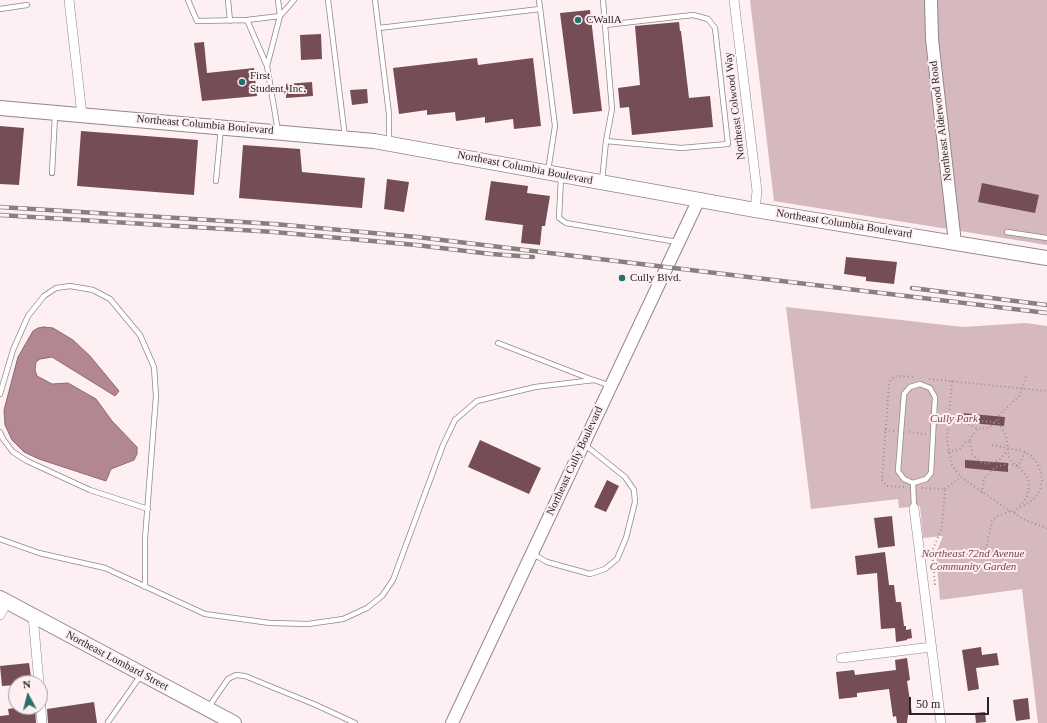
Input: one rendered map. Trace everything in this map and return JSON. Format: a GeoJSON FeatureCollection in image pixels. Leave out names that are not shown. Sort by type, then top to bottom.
{"type":"FeatureCollection","features":[{"type":"Feature","properties":{"kind":"main road","name":"Northeast Columbia Boulevard"},"geometry":{"type":"LineString","coordinates":[[0,108],[278,131],[389,143],[755,210],[1047,258]]}},
{"type":"Feature","properties":{"kind":"main road","name":"Northeast Lombard Street"},"geometry":{"type":"LineString","coordinates":[[4,600],[234,723]]}},
{"type":"Feature","properties":{"kind":"street"},"geometry":{"type":"LineString","coordinates":[[68,0],[82,115]]}},
{"type":"Feature","properties":{"kind":"street","name":"Northeast Colwood Way"},"geometry":{"type":"LineString","coordinates":[[734,0],[758,191],[755,210]]}},
{"type":"Feature","properties":{"kind":"street","name":"Northeast Alderwood Road"},"geometry":{"type":"LineString","coordinates":[[931,0],[932,39],[955,242]]}},
{"type":"Feature","properties":{"kind":"street","name":"Northeast Cully Boulevard"},"geometry":{"type":"LineString","coordinates":[[452,723],[699,199]]}},
{"type":"Feature","properties":{"kind":"street"},"geometry":{"type":"LineString","coordinates":[[914,508],[942,723]]}},
{"type":"Feature","properties":{"kind":"street"},"geometry":{"type":"LineString","coordinates":[[0,615],[4,600]]}},
{"type":"Feature","properties":{"kind":"street"},"geometry":{"type":"LineString","coordinates":[[33,616],[38,675]]}},
{"type":"Feature","properties":{"kind":"street"},"geometry":{"type":"LineString","coordinates":[[840,658],[932,647]]}},
{"type":"Feature","properties":{"kind":"lane"},"geometry":{"type":"LineString","coordinates":[[188,0],[197,21],[248,20],[280,16],[294,0]]}},
{"type":"Feature","properties":{"kind":"lane"},"geometry":{"type":"LineString","coordinates":[[228,0],[230,21]]}},
{"type":"Feature","properties":{"kind":"lane"},"geometry":{"type":"LineString","coordinates":[[267,66],[280,16],[278,0]]}},
{"type":"Feature","properties":{"kind":"lane"},"geometry":{"type":"LineString","coordinates":[[328,0],[345,138]]}},
{"type":"Feature","properties":{"kind":"lane"},"geometry":{"type":"LineString","coordinates":[[375,0],[389,114],[389,143]]}},
{"type":"Feature","properties":{"kind":"lane"},"geometry":{"type":"LineString","coordinates":[[539,0],[555,126],[554,174],[559,218],[566,223],[678,242]]}},
{"type":"Feature","properties":{"kind":"lane"},"geometry":{"type":"LineString","coordinates":[[602,182],[606,141],[612,109],[603,0]]}},
{"type":"Feature","properties":{"kind":"lane"},"geometry":{"type":"LineString","coordinates":[[0,9],[27,5]]}},
{"type":"Feature","properties":{"kind":"lane"},"geometry":{"type":"LineString","coordinates":[[379,28],[540,9]]}},
{"type":"Feature","properties":{"kind":"lane"},"geometry":{"type":"LineString","coordinates":[[605,25],[693,14],[708,19],[715,28],[728,144],[681,148],[606,141]]}},
{"type":"Feature","properties":{"kind":"lane"},"geometry":{"type":"LineString","coordinates":[[248,20],[267,66],[278,131]]}},
{"type":"Feature","properties":{"kind":"lane"},"geometry":{"type":"LineString","coordinates":[[52,173],[55,113]]}},
{"type":"Feature","properties":{"kind":"lane"},"geometry":{"type":"LineString","coordinates":[[216,181],[222,127]]}},
{"type":"Feature","properties":{"kind":"lane"},"geometry":{"type":"LineString","coordinates":[[1007,232],[1047,238]]}},
{"type":"Feature","properties":{"kind":"lane"},"geometry":{"type":"LineString","coordinates":[[0,394],[13,350],[28,316],[44,296],[56,288],[70,286],[93,290],[110,299],[140,335],[154,367],[156,396],[148,509],[145,587]]}},
{"type":"Feature","properties":{"kind":"lane"},"geometry":{"type":"LineString","coordinates":[[498,343],[611,386]]}},
{"type":"Feature","properties":{"kind":"lane"},"geometry":{"type":"LineString","coordinates":[[0,539],[39,553],[105,568],[205,614],[270,623],[308,624],[343,619],[367,608],[382,596],[393,580],[443,445],[455,420],[477,401],[535,386],[594,380]]}},
{"type":"Feature","properties":{"kind":"lane"},"geometry":{"type":"LineString","coordinates":[[920,384],[930,388],[935,397],[934,434],[931,473],[926,479],[913,483],[904,479],[898,471],[901,432],[904,394],[910,387],[920,384]]}},
{"type":"Feature","properties":{"kind":"lane"},"geometry":{"type":"LineString","coordinates":[[0,432],[3,439],[13,452],[27,461],[90,490],[148,509]]}},
{"type":"Feature","properties":{"kind":"lane"},"geometry":{"type":"LineString","coordinates":[[532,554],[547,562],[590,574],[605,569],[617,558],[626,538],[635,502],[634,490],[625,477],[583,444]]}},
{"type":"Feature","properties":{"kind":"lane"},"geometry":{"type":"LineString","coordinates":[[913,483],[914,508]]}},
{"type":"Feature","properties":{"kind":"lane"},"geometry":{"type":"LineString","coordinates":[[108,722],[142,674]]}},
{"type":"Feature","properties":{"kind":"lane"},"geometry":{"type":"LineString","coordinates":[[208,709],[228,679],[236,675],[245,676],[316,705],[355,723]]}},
{"type":"Feature","properties":{"kind":"path"},"geometry":{"type":"LineString","coordinates":[[998,418],[999,426],[1006,436],[1008,443],[1007,450],[999,460],[987,464],[976,458],[970,448],[971,437],[978,430],[989,428],[1003,410],[1014,402],[1019,396],[1027,375]]}},
{"type":"Feature","properties":{"kind":"path"},"geometry":{"type":"LineString","coordinates":[[952,381],[947,435],[948,452],[952,465],[961,477],[982,493],[1010,511],[1047,528]]}},
{"type":"Feature","properties":{"kind":"path"},"geometry":{"type":"LineString","coordinates":[[948,418],[995,422]]}},
{"type":"Feature","properties":{"kind":"path"},"geometry":{"type":"LineString","coordinates":[[967,420],[968,424],[978,430]]}},
{"type":"Feature","properties":{"kind":"path"},"geometry":{"type":"LineString","coordinates":[[886,430],[947,435]]}},
{"type":"Feature","properties":{"kind":"path"},"geometry":{"type":"LineString","coordinates":[[948,452],[960,448],[966,441],[970,442]]}},
{"type":"Feature","properties":{"kind":"path"},"geometry":{"type":"LineString","coordinates":[[992,445],[1024,452],[1038,463],[1042,481],[1040,490],[1035,498],[1027,504],[1018,507]]}},
{"type":"Feature","properties":{"kind":"path"},"geometry":{"type":"LineString","coordinates":[[1007,450],[1012,462],[1018,466],[1028,478],[1029,486],[1028,494],[1014,513]]}},
{"type":"Feature","properties":{"kind":"path"},"geometry":{"type":"LineString","coordinates":[[1018,466],[1024,452]]}},
{"type":"Feature","properties":{"kind":"path"},"geometry":{"type":"LineString","coordinates":[[982,493],[984,478],[994,467],[1009,464],[1018,466]]}},
{"type":"Feature","properties":{"kind":"path"},"geometry":{"type":"LineString","coordinates":[[945,489],[961,477]]}},
{"type":"Feature","properties":{"kind":"path"},"geometry":{"type":"LineString","coordinates":[[985,553],[992,521],[998,516],[1010,511]]}},
{"type":"Feature","properties":{"kind":"green space"},"geometry":{"type":"Polygon","coordinates":[[[750,0],[1047,0],[1047,245],[774,201],[750,0]]]}},
{"type":"Feature","properties":{"kind":"green space","name":"Cully Park"},"geometry":{"type":"Polygon","coordinates":[[[786,307],[963,327],[1025,323],[1047,326],[1047,723],[1038,723],[1022,589],[940,600],[936,553],[943,536],[923,538],[920,506],[899,508],[898,499],[811,509],[786,307]]]}},
{"type":"Feature","properties":{"kind":"shaded area"},"geometry":{"type":"Polygon","coordinates":[[[44,327],[53,328],[73,340],[90,356],[119,391],[115,396],[52,357],[40,359],[36,362],[35,370],[37,376],[52,384],[68,383],[96,399],[112,421],[137,447],[137,454],[134,460],[111,469],[106,481],[39,459],[24,452],[12,440],[5,425],[4,410],[18,357],[33,331],[44,327]]]}},
{"type":"Feature","properties":{"kind":"building"},"geometry":{"type":"Polygon","coordinates":[[[590,10],[602,111],[573,114],[560,13],[590,10]]]}},
{"type":"Feature","properties":{"kind":"building"},"geometry":{"type":"Polygon","coordinates":[[[679,22],[689,98],[710,96],[713,127],[632,135],[629,107],[620,108],[618,88],[640,85],[635,26],[679,22]]]}},
{"type":"Feature","properties":{"kind":"building"},"geometry":{"type":"Polygon","coordinates":[[[321,34],[322,59],[301,60],[300,35],[321,34]]]}},
{"type":"Feature","properties":{"kind":"building"},"geometry":{"type":"Polygon","coordinates":[[[204,42],[207,73],[254,68],[257,96],[202,101],[194,43],[204,42]]]}},
{"type":"Feature","properties":{"kind":"building"},"geometry":{"type":"Polygon","coordinates":[[[477,58],[478,65],[533,58],[541,126],[514,129],[513,119],[485,123],[485,117],[456,121],[455,112],[427,115],[427,110],[399,114],[393,68],[477,58]]]}},
{"type":"Feature","properties":{"kind":"building"},"geometry":{"type":"Polygon","coordinates":[[[312,82],[313,96],[286,98],[286,84],[312,82]]]}},
{"type":"Feature","properties":{"kind":"building"},"geometry":{"type":"Polygon","coordinates":[[[367,89],[368,103],[352,105],[350,90],[367,89]]]}},
{"type":"Feature","properties":{"kind":"building"},"geometry":{"type":"Polygon","coordinates":[[[0,126],[24,128],[19,185],[0,184],[0,126]]]}},
{"type":"Feature","properties":{"kind":"building"},"geometry":{"type":"Polygon","coordinates":[[[81,131],[198,140],[194,195],[77,186],[81,131]]]}},
{"type":"Feature","properties":{"kind":"building"},"geometry":{"type":"Polygon","coordinates":[[[243,145],[300,149],[302,172],[365,178],[362,208],[239,198],[243,145]]]}},
{"type":"Feature","properties":{"kind":"building"},"geometry":{"type":"Polygon","coordinates":[[[387,179],[409,182],[404,212],[384,209],[387,179]]]}},
{"type":"Feature","properties":{"kind":"building"},"geometry":{"type":"Polygon","coordinates":[[[491,181],[528,186],[527,193],[550,196],[545,226],[542,226],[540,245],[521,243],[523,225],[485,220],[491,181]]]}},
{"type":"Feature","properties":{"kind":"building"},"geometry":{"type":"Polygon","coordinates":[[[982,183],[1039,195],[1035,213],[978,202],[982,183]]]}},
{"type":"Feature","properties":{"kind":"building"},"geometry":{"type":"Polygon","coordinates":[[[846,257],[897,262],[894,284],[866,281],[866,277],[844,274],[846,257]]]}},
{"type":"Feature","properties":{"kind":"building"},"geometry":{"type":"Polygon","coordinates":[[[961,413],[1005,417],[1004,426],[960,422],[961,413]]]}},
{"type":"Feature","properties":{"kind":"building"},"geometry":{"type":"Polygon","coordinates":[[[480,440],[541,468],[529,494],[468,467],[480,440]]]}},
{"type":"Feature","properties":{"kind":"building"},"geometry":{"type":"Polygon","coordinates":[[[965,460],[1008,463],[1008,472],[965,468],[965,460]]]}},
{"type":"Feature","properties":{"kind":"building"},"geometry":{"type":"Polygon","coordinates":[[[607,480],[619,486],[606,512],[594,507],[607,480]]]}},
{"type":"Feature","properties":{"kind":"building"},"geometry":{"type":"Polygon","coordinates":[[[892,516],[895,546],[878,548],[874,518],[892,516]]]}},
{"type":"Feature","properties":{"kind":"building"},"geometry":{"type":"Polygon","coordinates":[[[885,552],[889,585],[894,585],[896,602],[901,602],[904,626],[906,626],[906,630],[911,629],[912,638],[907,640],[896,642],[895,628],[881,629],[877,573],[857,575],[855,556],[885,552]]]}},
{"type":"Feature","properties":{"kind":"building"},"geometry":{"type":"Polygon","coordinates":[[[981,647],[982,655],[997,653],[999,665],[976,668],[979,689],[968,691],[962,650],[981,647]]]}},
{"type":"Feature","properties":{"kind":"building"},"geometry":{"type":"Polygon","coordinates":[[[907,658],[910,680],[907,681],[912,714],[908,715],[907,723],[897,723],[896,716],[893,717],[889,689],[857,693],[857,697],[839,699],[836,672],[854,670],[855,675],[896,670],[895,660],[907,658]]]}},
{"type":"Feature","properties":{"kind":"building"},"geometry":{"type":"Polygon","coordinates":[[[29,663],[31,675],[8,675],[8,686],[2,686],[0,666],[29,663]]]}},
{"type":"Feature","properties":{"kind":"building"},"geometry":{"type":"Polygon","coordinates":[[[1028,698],[1030,719],[1016,721],[1013,700],[1028,698]]]}},
{"type":"Feature","properties":{"kind":"building"},"geometry":{"type":"Polygon","coordinates":[[[94,702],[97,723],[48,723],[48,709],[94,702]]]}},
{"type":"Feature","properties":{"kind":"building"},"geometry":{"type":"Polygon","coordinates":[[[985,712],[986,722],[976,723],[975,713],[985,712]]]}},
{"type":"Feature","properties":{"kind":"building"},"geometry":{"type":"Polygon","coordinates":[[[36,715],[36,723],[0,723],[0,716],[36,715]]]}},
{"type":"Feature","properties":{"kind":"railway"},"geometry":{"type":"LineString","coordinates":[[0,207],[274,224],[417,237],[1047,313]]}},
{"type":"Feature","properties":{"kind":"railway"},"geometry":{"type":"LineString","coordinates":[[0,215],[274,232],[533,257]]}},
{"type":"Feature","properties":{"kind":"railway"},"geometry":{"type":"LineString","coordinates":[[912,288],[1047,305]]}},
{"type":"Feature","properties":{"kind":"place","name":"CWallA"},"geometry":{"type":"Point","coordinates":[578,20]}},
{"type":"Feature","properties":{"kind":"place","name":"First Student, Inc."},"geometry":{"type":"Point","coordinates":[242,82]}},
{"type":"Feature","properties":{"kind":"place","name":"Cully Blvd."},"geometry":{"type":"Point","coordinates":[622,278]}},
{"type":"Feature","properties":{"kind":"park label","name":"Northeast 72nd Avenue Community Garden"},"geometry":{"type":"Point","coordinates":[973,560]}}]}
